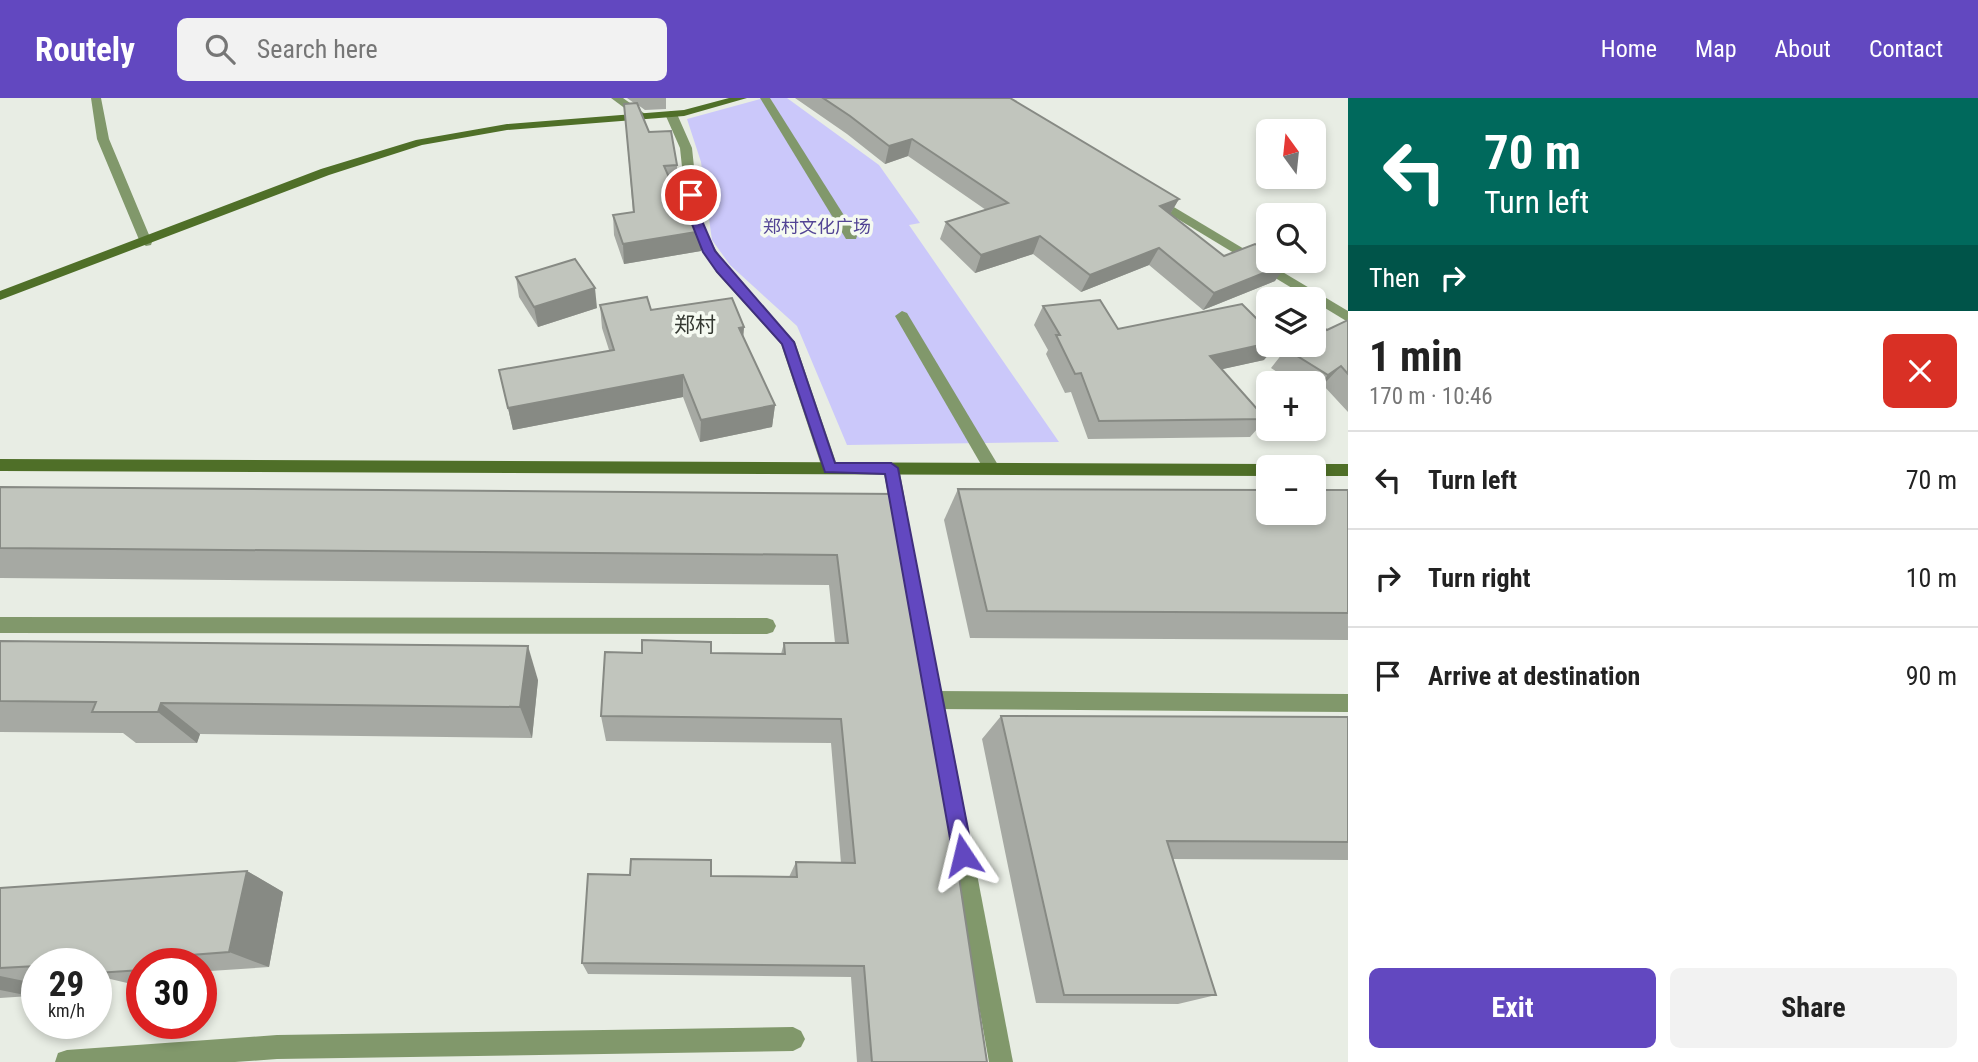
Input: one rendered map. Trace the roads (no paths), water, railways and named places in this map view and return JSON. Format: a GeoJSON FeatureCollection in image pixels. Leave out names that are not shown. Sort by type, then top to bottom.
{"type":"FeatureCollection","features":[{"type":"Feature","properties":{"kind":"main road"},"geometry":{"type":"LineString","coordinates":[[0,296],[325,172],[430,140],[507,127],[671,114],[722,105],[742,98]]}},
{"type":"Feature","properties":{"kind":"main road"},"geometry":{"type":"LineString","coordinates":[[0,465],[1256,470]]}},
{"type":"Feature","properties":{"kind":"main road"},"geometry":{"type":"LineString","coordinates":[[1326,470],[1348,470]]}},
{"type":"Feature","properties":{"kind":"street"},"geometry":{"type":"LineString","coordinates":[[96,98],[103,139],[146,242]]}},
{"type":"Feature","properties":{"kind":"street"},"geometry":{"type":"LineString","coordinates":[[616,98],[642,116]]}},
{"type":"Feature","properties":{"kind":"street"},"geometry":{"type":"LineString","coordinates":[[765,98],[851,236]]}},
{"type":"Feature","properties":{"kind":"street"},"geometry":{"type":"LineString","coordinates":[[671,114],[686,148],[694,214],[700,234],[721,269],[788,342],[830,468]]}},
{"type":"Feature","properties":{"kind":"street"},"geometry":{"type":"LineString","coordinates":[[1145,194],[1348,317]]}},
{"type":"Feature","properties":{"kind":"street"},"geometry":{"type":"LineString","coordinates":[[902,316],[992,469]]}},
{"type":"Feature","properties":{"kind":"street"},"geometry":{"type":"LineString","coordinates":[[891,468],[904,537]]}},
{"type":"Feature","properties":{"kind":"street"},"geometry":{"type":"LineString","coordinates":[[0,625],[767,625]]}},
{"type":"Feature","properties":{"kind":"street"},"geometry":{"type":"LineString","coordinates":[[1001,1062],[936,707],[1348,703]]}},
{"type":"Feature","properties":{"kind":"street"},"geometry":{"type":"LineString","coordinates":[[67,1062],[277,1047],[793,1040]]}},
{"type":"Feature","properties":{"kind":"district","name":"郑村"},"geometry":{"type":"Point","coordinates":[695,325]}},
{"type":"Feature","properties":{"kind":"park label","name":"郑村文化广场"},"geometry":{"type":"Point","coordinates":[817,227]}}]}
